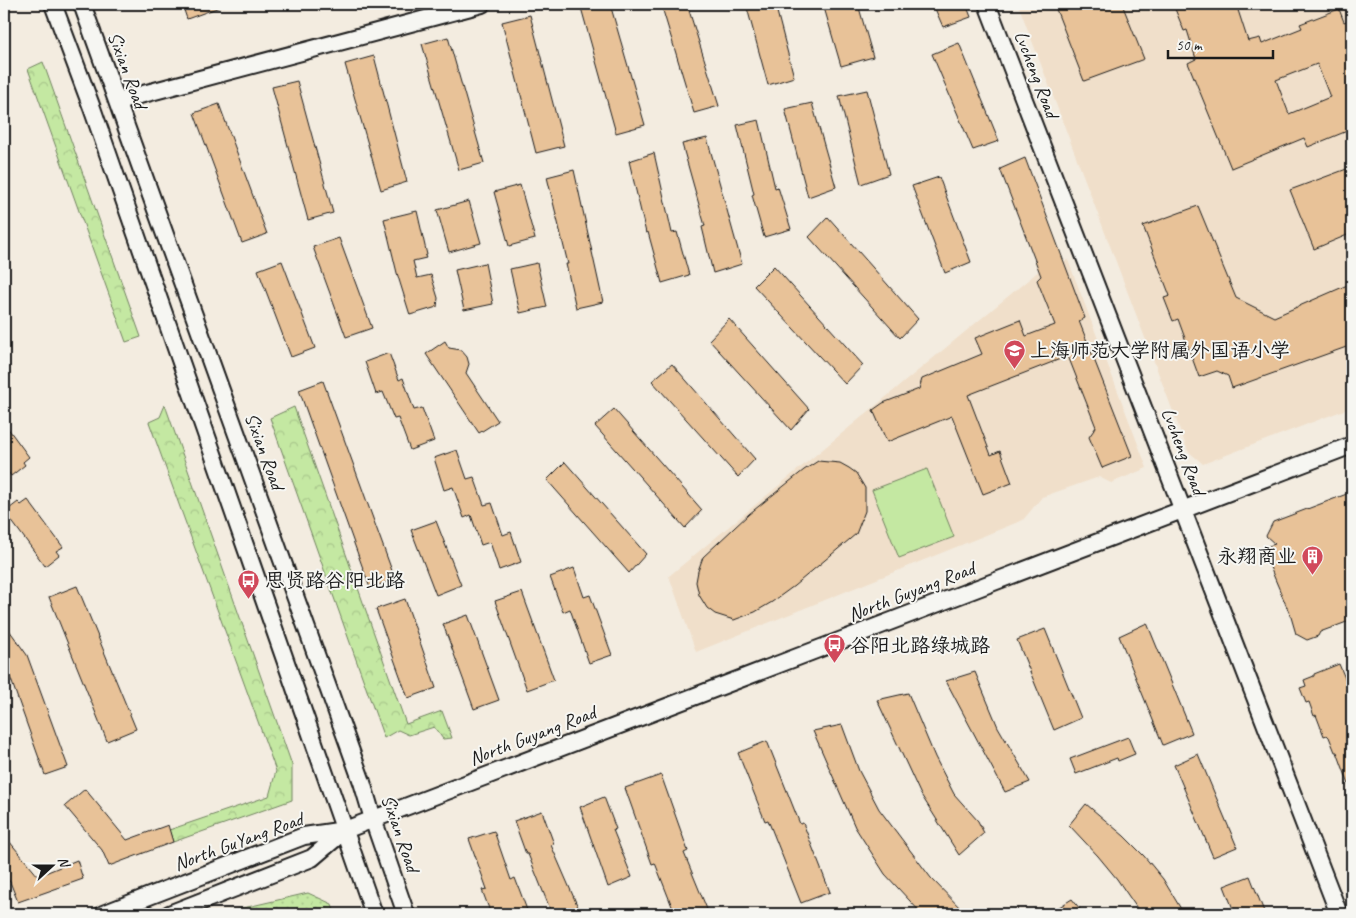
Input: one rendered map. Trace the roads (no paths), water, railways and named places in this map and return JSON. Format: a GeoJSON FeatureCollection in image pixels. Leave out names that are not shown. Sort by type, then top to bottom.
{"type":"FeatureCollection","features":[{"type":"Feature","properties":{"kind":"main road"},"geometry":{"type":"LineString","coordinates":[[53,4],[92,108],[330,793],[374,914]]}},
{"type":"Feature","properties":{"kind":"main road","name":"Sixian Road"},"geometry":{"type":"LineString","coordinates":[[82,4],[362,782],[406,914]]}},
{"type":"Feature","properties":{"kind":"main road"},"geometry":{"type":"LineString","coordinates":[[117,101],[482,4]]}},
{"type":"Feature","properties":{"kind":"main road","name":"Lvcheng Road"},"geometry":{"type":"LineString","coordinates":[[987,4],[1339,914]]}},
{"type":"Feature","properties":{"kind":"main road","name":"North Guyang Road"},"geometry":{"type":"LineString","coordinates":[[345,830],[1352,445]]}},
{"type":"Feature","properties":{"kind":"main road","name":"North GuYang Road"},"geometry":{"type":"LineString","coordinates":[[103,914],[304,836],[345,830]]}},
{"type":"Feature","properties":{"kind":"main road","name":"North GuYang Road"},"geometry":{"type":"LineString","coordinates":[[169,914],[312,858],[345,830]]}},
{"type":"Feature","properties":{"kind":"place","name":"上海师范大学附属外国语小学"},"geometry":{"type":"Point","coordinates":[1014,369]}},
{"type":"Feature","properties":{"kind":"place","name":"永翔商业"},"geometry":{"type":"Point","coordinates":[1313,575]}},
{"type":"Feature","properties":{"kind":"place","name":"思贤路谷阳北路"},"geometry":{"type":"Point","coordinates":[249,599]}},
{"type":"Feature","properties":{"kind":"place","name":"谷阳北路绿城路"},"geometry":{"type":"Point","coordinates":[834,664]}}]}
